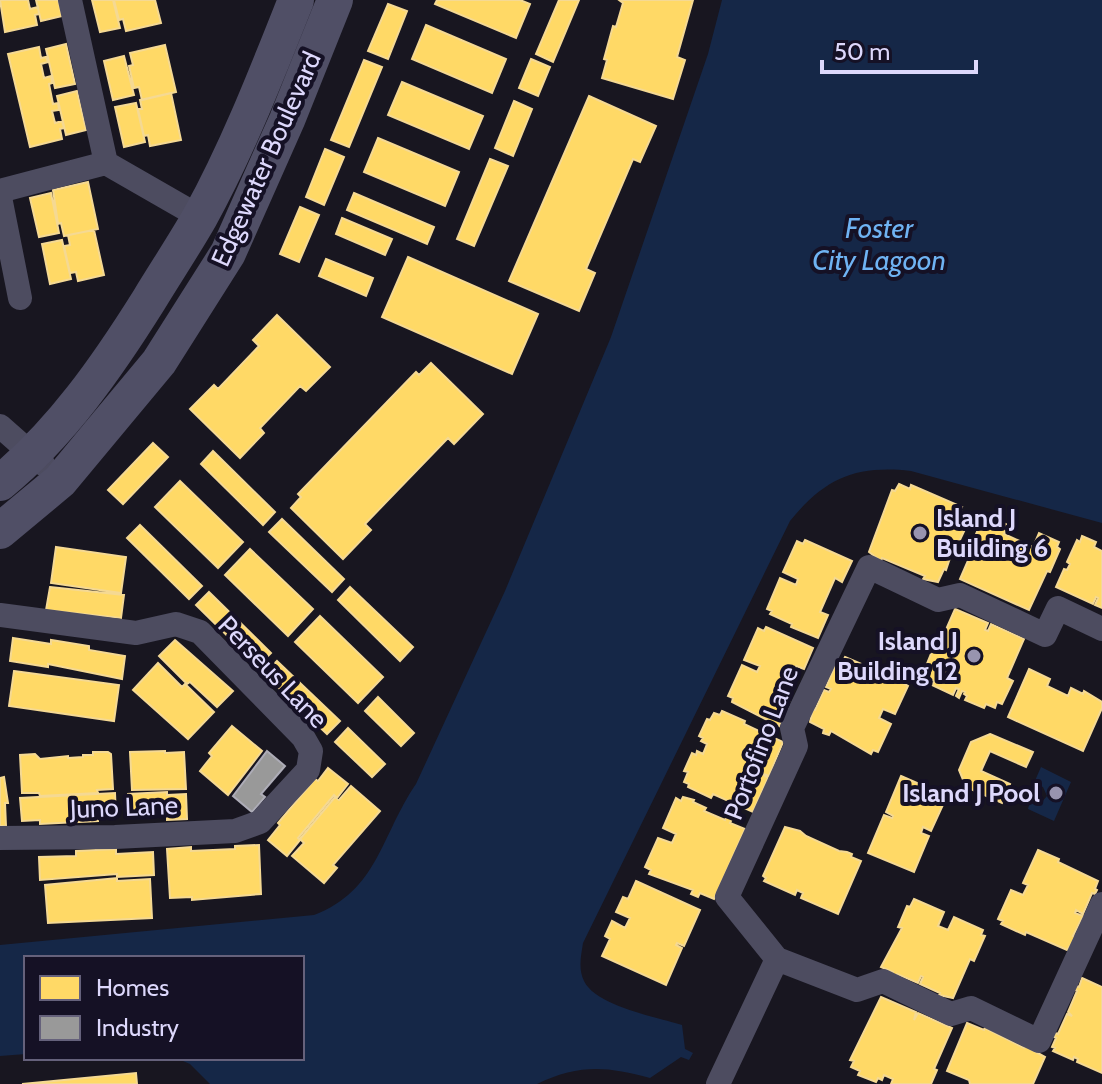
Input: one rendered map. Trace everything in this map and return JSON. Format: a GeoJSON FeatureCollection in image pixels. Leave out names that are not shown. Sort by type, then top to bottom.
{"type":"FeatureCollection","features":[{"type":"Feature","properties":{"kind":"main road","name":"Edgewater Boulevard"},"geometry":{"type":"LineString","coordinates":[[0,483],[33,456],[117,352],[200,217],[254,105],[296,0]]}},
{"type":"Feature","properties":{"kind":"main road","name":"Edgewater Boulevard"},"geometry":{"type":"LineString","coordinates":[[0,531],[60,481],[159,362],[228,253],[287,120],[335,0]]}},
{"type":"Feature","properties":{"kind":"street"},"geometry":{"type":"LineString","coordinates":[[70,0],[106,163]]}},
{"type":"Feature","properties":{"kind":"street"},"geometry":{"type":"LineString","coordinates":[[0,191],[106,163],[200,217]]}},
{"type":"Feature","properties":{"kind":"street"},"geometry":{"type":"LineString","coordinates":[[0,197],[20,298]]}},
{"type":"Feature","properties":{"kind":"street"},"geometry":{"type":"LineString","coordinates":[[0,426],[60,481]]}},
{"type":"Feature","properties":{"kind":"street","name":"Portofino Lane"},"geometry":{"type":"LineString","coordinates":[[777,959],[727,897],[796,746],[792,728],[869,567],[938,600],[960,595],[1045,635],[1058,608],[1102,629]]}},
{"type":"Feature","properties":{"kind":"street","name":"Perseus Lane"},"geometry":{"type":"LineString","coordinates":[[0,615],[136,633],[176,624],[200,632],[303,737],[311,751],[308,770],[260,822],[249,828]]}},
{"type":"Feature","properties":{"kind":"street","name":"Juno Lane"},"geometry":{"type":"LineString","coordinates":[[0,838],[115,837],[249,828]]}},
{"type":"Feature","properties":{"kind":"street"},"geometry":{"type":"LineString","coordinates":[[718,1084],[777,959],[857,990],[883,981],[951,1014],[971,1008],[1039,1041],[1102,904]]}},
{"type":"Feature","properties":{"kind":"water","name":"Foster City Lagoon"},"geometry":{"type":"Polygon","coordinates":[[[722,0],[1102,0],[1102,523],[911,471],[891,470],[858,473],[829,485],[790,521],[583,943],[581,972],[591,990],[613,1004],[682,1025],[685,1049],[693,1053],[689,1060],[681,1057],[650,1078],[593,1069],[566,1073],[537,1084],[210,1084],[190,1064],[181,1060],[304,1060],[304,956],[24,956],[24,1054],[0,1056],[0,945],[314,915],[352,892],[365,876],[416,784],[505,591],[611,337],[708,54],[722,0]]]}},
{"type":"Feature","properties":{"kind":"water","name":"Island J Pool"},"geometry":{"type":"Polygon","coordinates":[[[1041,767],[1071,782],[1054,821],[1028,809],[1031,798],[1041,803],[1047,796],[1043,787],[1034,783],[1041,767]]]}},
{"type":"Feature","properties":{"kind":"building: Homes"},"geometry":{"type":"Polygon","coordinates":[[[0,0],[28,0],[30,9],[38,7],[39,14],[35,15],[37,25],[5,32],[0,0]]]}},
{"type":"Feature","properties":{"kind":"building: Homes"},"geometry":{"type":"Polygon","coordinates":[[[36,0],[58,0],[62,16],[41,21],[36,0]]]}},
{"type":"Feature","properties":{"kind":"building: Homes"},"geometry":{"type":"Polygon","coordinates":[[[92,0],[113,0],[120,28],[100,32],[92,0]]]}},
{"type":"Feature","properties":{"kind":"building: Homes"},"geometry":{"type":"Polygon","coordinates":[[[114,0],[155,0],[161,23],[126,31],[123,19],[119,20],[114,0]]]}},
{"type":"Feature","properties":{"kind":"building: Homes"},"geometry":{"type":"Polygon","coordinates":[[[437,0],[520,0],[530,4],[516,38],[435,4],[437,0]]]}},
{"type":"Feature","properties":{"kind":"building: Homes"},"geometry":{"type":"Polygon","coordinates":[[[559,0],[579,0],[553,62],[536,54],[559,0]]]}},
{"type":"Feature","properties":{"kind":"building: Homes"},"geometry":{"type":"Polygon","coordinates":[[[619,0],[693,0],[677,57],[685,60],[673,99],[602,78],[613,26],[616,27],[623,3],[619,0]]]}},
{"type":"Feature","properties":{"kind":"building: Homes"},"geometry":{"type":"Polygon","coordinates":[[[388,4],[407,11],[388,59],[368,51],[388,4]]]}},
{"type":"Feature","properties":{"kind":"building: Homes"},"geometry":{"type":"Polygon","coordinates":[[[426,25],[506,59],[492,93],[412,59],[426,25]]]}},
{"type":"Feature","properties":{"kind":"building: Homes"},"geometry":{"type":"Polygon","coordinates":[[[66,44],[75,84],[55,88],[46,49],[66,44]]]}},
{"type":"Feature","properties":{"kind":"building: Homes"},"geometry":{"type":"Polygon","coordinates":[[[165,45],[176,92],[142,100],[139,87],[134,88],[129,66],[133,65],[130,53],[165,45]]]}},
{"type":"Feature","properties":{"kind":"building: Homes"},"geometry":{"type":"Polygon","coordinates":[[[39,47],[41,58],[46,57],[48,62],[41,64],[44,78],[51,76],[52,83],[49,84],[53,104],[58,103],[59,110],[52,111],[55,123],[62,121],[64,128],[60,129],[62,139],[30,147],[8,54],[39,47]]]}},
{"type":"Feature","properties":{"kind":"building: Homes"},"geometry":{"type":"Polygon","coordinates":[[[124,56],[134,95],[113,100],[104,61],[124,56]]]}},
{"type":"Feature","properties":{"kind":"building: Homes"},"geometry":{"type":"Polygon","coordinates":[[[531,59],[550,67],[538,96],[519,88],[531,59]]]}},
{"type":"Feature","properties":{"kind":"building: Homes"},"geometry":{"type":"Polygon","coordinates":[[[364,60],[382,67],[349,147],[331,140],[364,60]]]}},
{"type":"Feature","properties":{"kind":"building: Homes"},"geometry":{"type":"Polygon","coordinates":[[[402,82],[483,116],[469,149],[388,115],[402,82]]]}},
{"type":"Feature","properties":{"kind":"building: Homes"},"geometry":{"type":"Polygon","coordinates":[[[77,91],[86,130],[66,135],[57,96],[77,91]]]}},
{"type":"Feature","properties":{"kind":"building: Homes"},"geometry":{"type":"Polygon","coordinates":[[[171,93],[181,140],[150,146],[148,135],[144,136],[138,109],[142,109],[140,100],[171,93]]]}},
{"type":"Feature","properties":{"kind":"building: Homes"},"geometry":{"type":"Polygon","coordinates":[[[589,96],[656,126],[640,162],[633,159],[586,269],[595,273],[579,311],[509,281],[589,96]]]}},
{"type":"Feature","properties":{"kind":"building: Homes"},"geometry":{"type":"Polygon","coordinates":[[[514,101],[532,109],[513,156],[495,148],[514,101]]]}},
{"type":"Feature","properties":{"kind":"building: Homes"},"geometry":{"type":"Polygon","coordinates":[[[136,103],[145,142],[124,147],[115,107],[136,103]]]}},
{"type":"Feature","properties":{"kind":"building: Homes"},"geometry":{"type":"Polygon","coordinates":[[[378,138],[459,172],[445,206],[364,172],[378,138]]]}},
{"type":"Feature","properties":{"kind":"building: Homes"},"geometry":{"type":"Polygon","coordinates":[[[325,149],[344,157],[324,205],[306,197],[325,149]]]}},
{"type":"Feature","properties":{"kind":"building: Homes"},"geometry":{"type":"Polygon","coordinates":[[[490,159],[508,166],[474,246],[457,239],[490,159]]]}},
{"type":"Feature","properties":{"kind":"building: Homes"},"geometry":{"type":"Polygon","coordinates":[[[88,182],[98,229],[64,236],[61,223],[58,224],[53,190],[88,182]]]}},
{"type":"Feature","properties":{"kind":"building: Homes"},"geometry":{"type":"Polygon","coordinates":[[[51,193],[59,233],[39,237],[30,198],[51,193]]]}},
{"type":"Feature","properties":{"kind":"building: Homes"},"geometry":{"type":"Polygon","coordinates":[[[354,193],[434,227],[427,244],[347,210],[354,193]]]}},
{"type":"Feature","properties":{"kind":"building: Homes"},"geometry":{"type":"Polygon","coordinates":[[[300,207],[319,215],[299,262],[280,254],[300,207]]]}},
{"type":"Feature","properties":{"kind":"building: Homes"},"geometry":{"type":"Polygon","coordinates":[[[342,218],[392,239],[385,255],[336,234],[342,218]]]}},
{"type":"Feature","properties":{"kind":"building: Homes"},"geometry":{"type":"Polygon","coordinates":[[[94,230],[104,275],[78,281],[76,272],[70,273],[64,246],[70,245],[68,235],[94,230]]]}},
{"type":"Feature","properties":{"kind":"building: Homes"},"geometry":{"type":"Polygon","coordinates":[[[62,240],[71,279],[50,284],[42,244],[62,240]]]}},
{"type":"Feature","properties":{"kind":"building: Homes"},"geometry":{"type":"Polygon","coordinates":[[[408,257],[538,314],[512,374],[382,317],[408,257]]]}},
{"type":"Feature","properties":{"kind":"building: Homes"},"geometry":{"type":"Polygon","coordinates":[[[326,259],[373,278],[366,296],[319,276],[326,259]]]}},
{"type":"Feature","properties":{"kind":"building: Homes"},"geometry":{"type":"Polygon","coordinates":[[[277,315],[330,367],[306,391],[300,386],[260,428],[264,433],[240,458],[190,409],[214,385],[218,389],[259,346],[253,340],[277,315]]]}},
{"type":"Feature","properties":{"kind":"building: Homes"},"geometry":{"type":"Polygon","coordinates":[[[431,363],[483,414],[454,444],[448,438],[365,524],[371,530],[343,559],[291,508],[301,497],[298,494],[416,372],[419,375],[431,363]]]}},
{"type":"Feature","properties":{"kind":"building: Homes"},"geometry":{"type":"Polygon","coordinates":[[[153,443],[168,457],[123,504],[108,490],[153,443]]]}},
{"type":"Feature","properties":{"kind":"building: Homes"},"geometry":{"type":"Polygon","coordinates":[[[213,451],[275,512],[263,525],[201,464],[213,451]]]}},
{"type":"Feature","properties":{"kind":"building: Homes"},"geometry":{"type":"Polygon","coordinates":[[[180,481],[243,542],[218,568],[155,507],[180,481]]]}},
{"type":"Feature","properties":{"kind":"building: Homes","name":"Island J Building 6"},"geometry":{"type":"Polygon","coordinates":[[[899,484],[910,489],[911,485],[962,507],[960,511],[968,514],[964,522],[968,523],[958,544],[955,543],[946,570],[938,582],[923,579],[925,576],[882,558],[881,561],[869,552],[892,490],[895,491],[899,484]]]}},
{"type":"Feature","properties":{"kind":"building: Homes"},"geometry":{"type":"Polygon","coordinates":[[[984,515],[1008,525],[1004,534],[1033,547],[1039,533],[1059,542],[1057,547],[1060,549],[1050,572],[1047,571],[1029,610],[960,579],[984,515]]]}},
{"type":"Feature","properties":{"kind":"building: Homes"},"geometry":{"type":"Polygon","coordinates":[[[282,519],[344,579],[332,592],[269,532],[282,519]]]}},
{"type":"Feature","properties":{"kind":"building: Homes"},"geometry":{"type":"Polygon","coordinates":[[[140,525],[202,586],[189,599],[127,538],[140,525]]]}},
{"type":"Feature","properties":{"kind":"building: Homes"},"geometry":{"type":"Polygon","coordinates":[[[1082,536],[1096,542],[1094,547],[1102,551],[1102,608],[1095,605],[1096,597],[1093,604],[1056,587],[1064,569],[1067,570],[1070,564],[1067,562],[1077,540],[1080,542],[1082,536]]]}},
{"type":"Feature","properties":{"kind":"building: Homes"},"geometry":{"type":"Polygon","coordinates":[[[805,540],[852,561],[842,582],[835,578],[820,612],[828,615],[818,638],[791,627],[792,624],[770,614],[772,611],[767,609],[780,578],[796,585],[798,579],[783,572],[797,541],[803,544],[805,540]]]}},
{"type":"Feature","properties":{"kind":"building: Homes"},"geometry":{"type":"Polygon","coordinates":[[[56,547],[126,557],[121,593],[51,583],[56,547]]]}},
{"type":"Feature","properties":{"kind":"building: Homes"},"geometry":{"type":"Polygon","coordinates":[[[250,549],[313,609],[288,636],[225,575],[250,549]]]}},
{"type":"Feature","properties":{"kind":"building: Homes"},"geometry":{"type":"Polygon","coordinates":[[[50,587],[124,595],[121,618],[46,610],[50,587]]]}},
{"type":"Feature","properties":{"kind":"building: Homes"},"geometry":{"type":"Polygon","coordinates":[[[350,587],[413,647],[400,661],[338,600],[350,587]]]}},
{"type":"Feature","properties":{"kind":"building: Homes"},"geometry":{"type":"Polygon","coordinates":[[[209,592],[271,653],[258,666],[196,605],[209,592]]]}},
{"type":"Feature","properties":{"kind":"building: Homes","name":"Island J Building 12"},"geometry":{"type":"Polygon","coordinates":[[[955,609],[988,623],[985,630],[988,631],[991,624],[1024,639],[1007,678],[1013,681],[1002,704],[997,702],[995,708],[986,704],[984,708],[965,700],[967,696],[962,691],[959,698],[956,696],[959,689],[956,688],[953,695],[925,678],[927,673],[924,671],[937,639],[941,641],[955,609]]]}},
{"type":"Feature","properties":{"kind":"building: Homes"},"geometry":{"type":"Polygon","coordinates":[[[320,616],[383,677],[358,703],[295,642],[320,616]]]}},
{"type":"Feature","properties":{"kind":"building: Homes"},"geometry":{"type":"Polygon","coordinates":[[[766,627],[813,648],[804,669],[796,666],[781,699],[789,702],[779,726],[732,702],[733,698],[728,696],[742,665],[757,672],[760,666],[744,660],[758,628],[764,631],[766,627]]]}},
{"type":"Feature","properties":{"kind":"building: Homes"},"geometry":{"type":"Polygon","coordinates":[[[13,638],[89,646],[89,650],[125,656],[122,679],[48,664],[48,667],[10,661],[13,638]]]}},
{"type":"Feature","properties":{"kind":"building: Homes"},"geometry":{"type":"Polygon","coordinates":[[[175,640],[233,691],[217,707],[190,682],[187,684],[159,656],[175,640]]]}},
{"type":"Feature","properties":{"kind":"building: Homes"},"geometry":{"type":"Polygon","coordinates":[[[845,657],[904,679],[903,683],[908,686],[895,714],[883,709],[879,718],[891,724],[878,752],[873,750],[871,754],[831,731],[829,735],[823,733],[824,729],[810,722],[813,709],[824,690],[829,692],[831,689],[826,687],[835,666],[840,668],[845,657]]]}},
{"type":"Feature","properties":{"kind":"building: Homes"},"geometry":{"type":"Polygon","coordinates":[[[277,661],[340,721],[327,734],[264,674],[277,661]]]}},
{"type":"Feature","properties":{"kind":"building: Homes"},"geometry":{"type":"Polygon","coordinates":[[[158,663],[214,712],[188,739],[133,690],[158,663]]]}},
{"type":"Feature","properties":{"kind":"building: Homes"},"geometry":{"type":"Polygon","coordinates":[[[1029,669],[1050,679],[1047,686],[1068,696],[1071,688],[1083,694],[1084,691],[1102,702],[1083,751],[1008,717],[1029,669]]]}},
{"type":"Feature","properties":{"kind":"building: Homes"},"geometry":{"type":"Polygon","coordinates":[[[14,671],[119,685],[114,721],[9,706],[14,671]]]}},
{"type":"Feature","properties":{"kind":"building: Homes"},"geometry":{"type":"Polygon","coordinates":[[[378,697],[414,733],[401,746],[365,711],[378,697]]]}},
{"type":"Feature","properties":{"kind":"building: Homes"},"geometry":{"type":"Polygon","coordinates":[[[722,711],[783,742],[769,776],[761,773],[768,778],[753,812],[713,794],[711,798],[684,782],[688,772],[684,771],[692,753],[696,755],[697,751],[703,754],[707,744],[699,736],[707,719],[710,720],[714,713],[720,715],[722,711]]]}},
{"type":"Feature","properties":{"kind":"building: Homes"},"geometry":{"type":"Polygon","coordinates":[[[232,726],[262,751],[228,795],[200,771],[212,756],[209,753],[232,726]]]}},
{"type":"Feature","properties":{"kind":"building: Homes"},"geometry":{"type":"Polygon","coordinates":[[[348,728],[385,764],[372,777],[335,742],[348,728]]]}},
{"type":"Feature","properties":{"kind":"building: Homes"},"geometry":{"type":"Polygon","coordinates":[[[990,734],[1033,752],[1026,767],[990,751],[981,771],[1010,784],[1002,803],[966,787],[959,770],[971,742],[990,734]]]}},
{"type":"Feature","properties":{"kind":"building: Homes"},"geometry":{"type":"Polygon","coordinates":[[[93,752],[111,754],[113,789],[97,790],[98,793],[40,796],[39,793],[22,793],[20,755],[35,754],[40,759],[68,758],[93,755],[93,752]]]}},
{"type":"Feature","properties":{"kind":"building: Homes"},"geometry":{"type":"Polygon","coordinates":[[[130,752],[184,752],[186,789],[132,790],[130,752]]]}},
{"type":"Feature","properties":{"kind":"building: Homes"},"geometry":{"type":"Polygon","coordinates":[[[328,768],[348,784],[337,798],[334,795],[287,856],[268,840],[280,825],[278,823],[328,768]]]}},
{"type":"Feature","properties":{"kind":"building: Homes"},"geometry":{"type":"Polygon","coordinates":[[[901,776],[947,796],[931,831],[923,827],[921,833],[929,836],[914,872],[868,853],[884,815],[893,816],[886,812],[901,776]]]}},
{"type":"Feature","properties":{"kind":"building: Homes"},"geometry":{"type":"Polygon","coordinates":[[[4,777],[8,803],[5,803],[6,826],[0,826],[0,778],[4,777]]]}},
{"type":"Feature","properties":{"kind":"building: Homes"},"geometry":{"type":"Polygon","coordinates":[[[351,786],[380,811],[333,865],[337,868],[324,883],[292,856],[304,843],[300,839],[335,797],[339,800],[351,786]]]}},
{"type":"Feature","properties":{"kind":"building: Homes"},"geometry":{"type":"Polygon","coordinates":[[[167,792],[167,795],[186,794],[187,819],[167,820],[167,815],[129,816],[128,794],[167,792]]]}},
{"type":"Feature","properties":{"kind":"building: Homes"},"geometry":{"type":"Polygon","coordinates":[[[115,793],[116,817],[40,824],[40,820],[22,821],[20,798],[115,793]]]}},
{"type":"Feature","properties":{"kind":"building: Homes"},"geometry":{"type":"Polygon","coordinates":[[[683,797],[706,808],[704,811],[725,820],[727,816],[732,819],[730,823],[745,829],[714,899],[700,893],[698,897],[691,894],[693,890],[649,874],[651,870],[645,867],[658,838],[672,843],[676,834],[663,828],[676,798],[681,801],[683,797]]]}},
{"type":"Feature","properties":{"kind":"building: Homes"},"geometry":{"type":"Polygon","coordinates":[[[785,827],[852,854],[851,857],[861,861],[838,914],[801,898],[803,893],[797,890],[795,895],[764,881],[766,878],[763,876],[785,827]]]}},
{"type":"Feature","properties":{"kind":"building: Homes"},"geometry":{"type":"Polygon","coordinates":[[[259,845],[261,894],[192,900],[192,897],[170,898],[167,849],[191,847],[191,851],[259,845]]]}},
{"type":"Feature","properties":{"kind":"building: Homes"},"geometry":{"type":"Polygon","coordinates":[[[116,849],[116,854],[153,852],[154,875],[117,877],[117,874],[40,880],[39,857],[76,856],[76,851],[116,849]]]}},
{"type":"Feature","properties":{"kind":"building: Homes"},"geometry":{"type":"Polygon","coordinates":[[[1038,850],[1098,881],[1097,890],[1095,894],[1092,893],[1083,914],[1076,910],[1075,913],[1083,916],[1073,936],[1076,937],[1067,950],[1026,932],[1025,935],[1001,924],[1003,921],[998,919],[1011,890],[1023,895],[1028,885],[1023,883],[1038,850]]]}},
{"type":"Feature","properties":{"kind":"building: Homes"},"geometry":{"type":"Polygon","coordinates":[[[117,878],[117,881],[150,879],[152,918],[48,923],[45,885],[117,878]]]}},
{"type":"Feature","properties":{"kind":"building: Homes"},"geometry":{"type":"Polygon","coordinates":[[[636,881],[700,910],[684,946],[676,945],[682,948],[666,985],[602,956],[610,939],[605,936],[612,921],[625,928],[630,918],[616,912],[623,897],[628,899],[636,881]]]}},
{"type":"Feature","properties":{"kind":"building: Homes"},"geometry":{"type":"Polygon","coordinates":[[[914,899],[944,912],[938,926],[948,930],[954,917],[983,930],[981,935],[985,936],[974,961],[970,959],[953,998],[939,995],[920,984],[921,976],[918,983],[881,967],[902,928],[898,927],[907,906],[910,907],[914,899]]]}},
{"type":"Feature","properties":{"kind":"building: Homes"},"geometry":{"type":"Polygon","coordinates":[[[1082,978],[1102,987],[1102,1073],[1077,1062],[1078,1059],[1074,1057],[1073,1060],[1053,1051],[1055,1048],[1052,1047],[1055,1033],[1058,1034],[1067,1014],[1072,1016],[1068,1012],[1077,991],[1076,986],[1079,987],[1082,978]]]}},
{"type":"Feature","properties":{"kind":"building: Homes"},"geometry":{"type":"Polygon","coordinates":[[[881,997],[916,1012],[914,1020],[918,1013],[952,1028],[934,1069],[937,1070],[931,1084],[891,1084],[893,1079],[884,1075],[882,1080],[878,1078],[876,1082],[858,1075],[860,1071],[851,1067],[854,1061],[850,1060],[881,997]]]}},
{"type":"Feature","properties":{"kind":"building: Homes"},"geometry":{"type":"Polygon","coordinates":[[[967,1023],[985,1028],[1045,1057],[1033,1084],[970,1084],[969,1080],[947,1071],[967,1023]]]}},
{"type":"Feature","properties":{"kind":"building: Homes"},"geometry":{"type":"Polygon","coordinates":[[[136,1073],[137,1084],[22,1084],[136,1073]]]}},
{"type":"Feature","properties":{"kind":"building: Industry"},"geometry":{"type":"Polygon","coordinates":[[[267,751],[285,766],[261,794],[265,797],[252,812],[233,796],[267,751]]]}},
{"type":"Feature","properties":{"kind":"place","name":"Island J Building 6"},"geometry":{"type":"Point","coordinates":[920,533]}},
{"type":"Feature","properties":{"kind":"place","name":"Island J Building 12"},"geometry":{"type":"Point","coordinates":[974,656]}},
{"type":"Feature","properties":{"kind":"place","name":"Island J Pool"},"geometry":{"type":"Point","coordinates":[1056,793]}}]}
